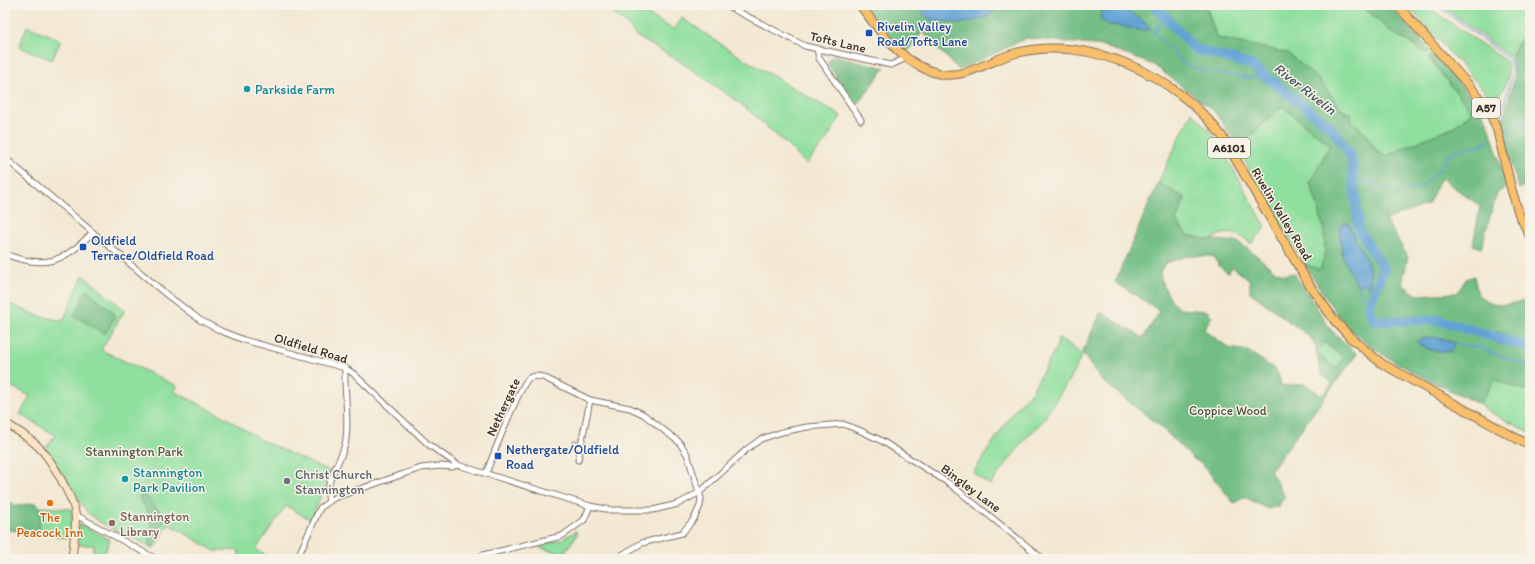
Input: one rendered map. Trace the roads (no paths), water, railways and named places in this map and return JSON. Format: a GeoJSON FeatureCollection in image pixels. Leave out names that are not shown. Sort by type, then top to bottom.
{"type":"FeatureCollection","features":[{"type":"Feature","properties":{"kind":"main road","name":"Rivelin Valley Road"},"geometry":{"type":"LineString","coordinates":[[860,5],[889,43],[906,58],[930,71],[949,75],[964,72],[992,60],[1022,51],[1066,48],[1102,56],[1142,71],[1167,84],[1205,116],[1222,136],[1318,298],[1334,321],[1351,338],[1381,363],[1530,446]]}},
{"type":"Feature","properties":{"kind":"main road","name":"A57"},"geometry":{"type":"LineString","coordinates":[[1397,5],[1472,89],[1490,113],[1497,129],[1511,188],[1519,214],[1530,236]]}},
{"type":"Feature","properties":{"kind":"main road"},"geometry":{"type":"LineString","coordinates":[[5,424],[33,442],[48,456],[72,502],[76,515],[72,559]]}},
{"type":"Feature","properties":{"kind":"street","name":"Tofts Lane"},"geometry":{"type":"LineString","coordinates":[[725,5],[805,46],[890,65],[906,58]]}},
{"type":"Feature","properties":{"kind":"street"},"geometry":{"type":"LineString","coordinates":[[817,49],[819,58],[861,120]]}},
{"type":"Feature","properties":{"kind":"street","name":"Oldfield Road"},"geometry":{"type":"LineString","coordinates":[[5,158],[167,295],[205,323],[244,340],[345,368],[370,388],[430,445],[458,465],[590,506],[624,511],[653,510],[678,504],[700,492]]}},
{"type":"Feature","properties":{"kind":"street"},"geometry":{"type":"LineString","coordinates":[[5,254],[30,262],[41,263],[52,260],[78,246],[92,233]]}},
{"type":"Feature","properties":{"kind":"street"},"geometry":{"type":"LineString","coordinates":[[329,501],[328,487],[346,439],[344,388],[345,368]]}},
{"type":"Feature","properties":{"kind":"street","name":"Nethergate"},"geometry":{"type":"LineString","coordinates":[[486,474],[526,381],[530,377],[537,376],[544,377],[590,400],[637,411],[679,442],[687,454],[700,492]]}},
{"type":"Feature","properties":{"kind":"street"},"geometry":{"type":"LineString","coordinates":[[578,460],[590,400]]}},
{"type":"Feature","properties":{"kind":"street","name":"Bingley Lane"},"geometry":{"type":"LineString","coordinates":[[700,492],[753,444],[770,435],[807,427],[843,424],[882,441],[950,484],[1043,559]]}},
{"type":"Feature","properties":{"kind":"street"},"geometry":{"type":"LineString","coordinates":[[575,444],[582,446]]}},
{"type":"Feature","properties":{"kind":"street"},"geometry":{"type":"LineString","coordinates":[[296,559],[305,543],[317,513],[329,501],[347,492],[404,476],[422,468],[440,466],[452,467],[458,465]]}},
{"type":"Feature","properties":{"kind":"street"},"geometry":{"type":"LineString","coordinates":[[615,559],[642,544],[676,535],[687,529],[700,506],[700,492]]}},
{"type":"Feature","properties":{"kind":"street"},"geometry":{"type":"LineString","coordinates":[[476,559],[483,555],[562,536],[584,520],[590,506]]}},
{"type":"Feature","properties":{"kind":"street"},"geometry":{"type":"LineString","coordinates":[[76,515],[156,559]]}},
{"type":"Feature","properties":{"kind":"water"},"geometry":{"type":"Polygon","coordinates":[[[919,5],[999,5],[997,9],[986,18],[960,24],[934,21],[924,15],[919,5]]]}},
{"type":"Feature","properties":{"kind":"water"},"geometry":{"type":"Polygon","coordinates":[[[1113,5],[1134,15],[1143,21],[1151,30],[1137,30],[1121,26],[1108,25],[1100,19],[1103,7],[1113,5]]]}},
{"type":"Feature","properties":{"kind":"water"},"geometry":{"type":"Polygon","coordinates":[[[1343,223],[1349,223],[1368,263],[1371,279],[1369,287],[1363,283],[1358,287],[1343,258],[1339,228],[1343,223]]]}},
{"type":"Feature","properties":{"kind":"water"},"geometry":{"type":"Polygon","coordinates":[[[1496,331],[1508,337],[1506,345],[1498,344],[1493,336],[1496,331]]]}},
{"type":"Feature","properties":{"kind":"water"},"geometry":{"type":"Polygon","coordinates":[[[1434,337],[1455,343],[1451,351],[1428,349],[1416,341],[1423,338],[1434,337]]]}},
{"type":"Feature","properties":{"kind":"waterway","name":"River Rivelin"},"geometry":{"type":"LineString","coordinates":[[1154,5],[1195,49],[1251,65],[1331,127],[1351,156],[1359,230],[1384,269],[1368,307],[1375,321],[1439,320],[1530,348]]}},
{"type":"Feature","properties":{"kind":"waterway"},"geometry":{"type":"LineString","coordinates":[[1437,5],[1508,58],[1513,72],[1501,122],[1507,133],[1526,120],[1530,119]]}},
{"type":"Feature","properties":{"kind":"waterway"},"geometry":{"type":"LineString","coordinates":[[1153,33],[1165,17]]}},
{"type":"Feature","properties":{"kind":"waterway"},"geometry":{"type":"LineString","coordinates":[[1151,30],[1184,64],[1201,70],[1248,78],[1265,76]]}},
{"type":"Feature","properties":{"kind":"waterway"},"geometry":{"type":"LineString","coordinates":[[1355,182],[1361,180],[1398,193],[1423,186],[1431,176],[1438,171],[1452,152],[1478,146],[1491,140]]}},
{"type":"Feature","properties":{"kind":"waterway","name":"River Rivelin"},"geometry":{"type":"LineString","coordinates":[[1369,286],[1375,290]]}},
{"type":"Feature","properties":{"kind":"waterway"},"geometry":{"type":"LineString","coordinates":[[1358,287],[1368,307]]}},
{"type":"Feature","properties":{"kind":"waterway"},"geometry":{"type":"LineString","coordinates":[[1481,342],[1482,349],[1530,367]]}},
{"type":"Feature","properties":{"kind":"waterway"},"geometry":{"type":"LineString","coordinates":[[1455,343],[1482,349]]}},
{"type":"Feature","properties":{"kind":"place","name":"Rivelin Valley Road/Tofts Lane"},"geometry":{"type":"Point","coordinates":[869,33]}},
{"type":"Feature","properties":{"kind":"place","name":"Parkside Farm"},"geometry":{"type":"Point","coordinates":[247,89]}},
{"type":"Feature","properties":{"kind":"place","name":"Oldfield Terrace/Oldfield Road"},"geometry":{"type":"Point","coordinates":[83,247]}},
{"type":"Feature","properties":{"kind":"place","name":"Nethergate/Oldfield Road"},"geometry":{"type":"Point","coordinates":[498,456]}},
{"type":"Feature","properties":{"kind":"place","name":"Stannington Park Pavilion"},"geometry":{"type":"Point","coordinates":[125,479]}},
{"type":"Feature","properties":{"kind":"place","name":"Christ Church Stannington"},"geometry":{"type":"Point","coordinates":[287,481]}},
{"type":"Feature","properties":{"kind":"place","name":"The Peacock Inn"},"geometry":{"type":"Point","coordinates":[50,503]}},
{"type":"Feature","properties":{"kind":"place","name":"Stannington Library"},"geometry":{"type":"Point","coordinates":[112,523]}},
{"type":"Feature","properties":{"kind":"park label","name":"Coppice Wood"},"geometry":{"type":"Point","coordinates":[1228,410]}},
{"type":"Feature","properties":{"kind":"park label","name":"Stannington Park"},"geometry":{"type":"Point","coordinates":[134,451]}}]}
